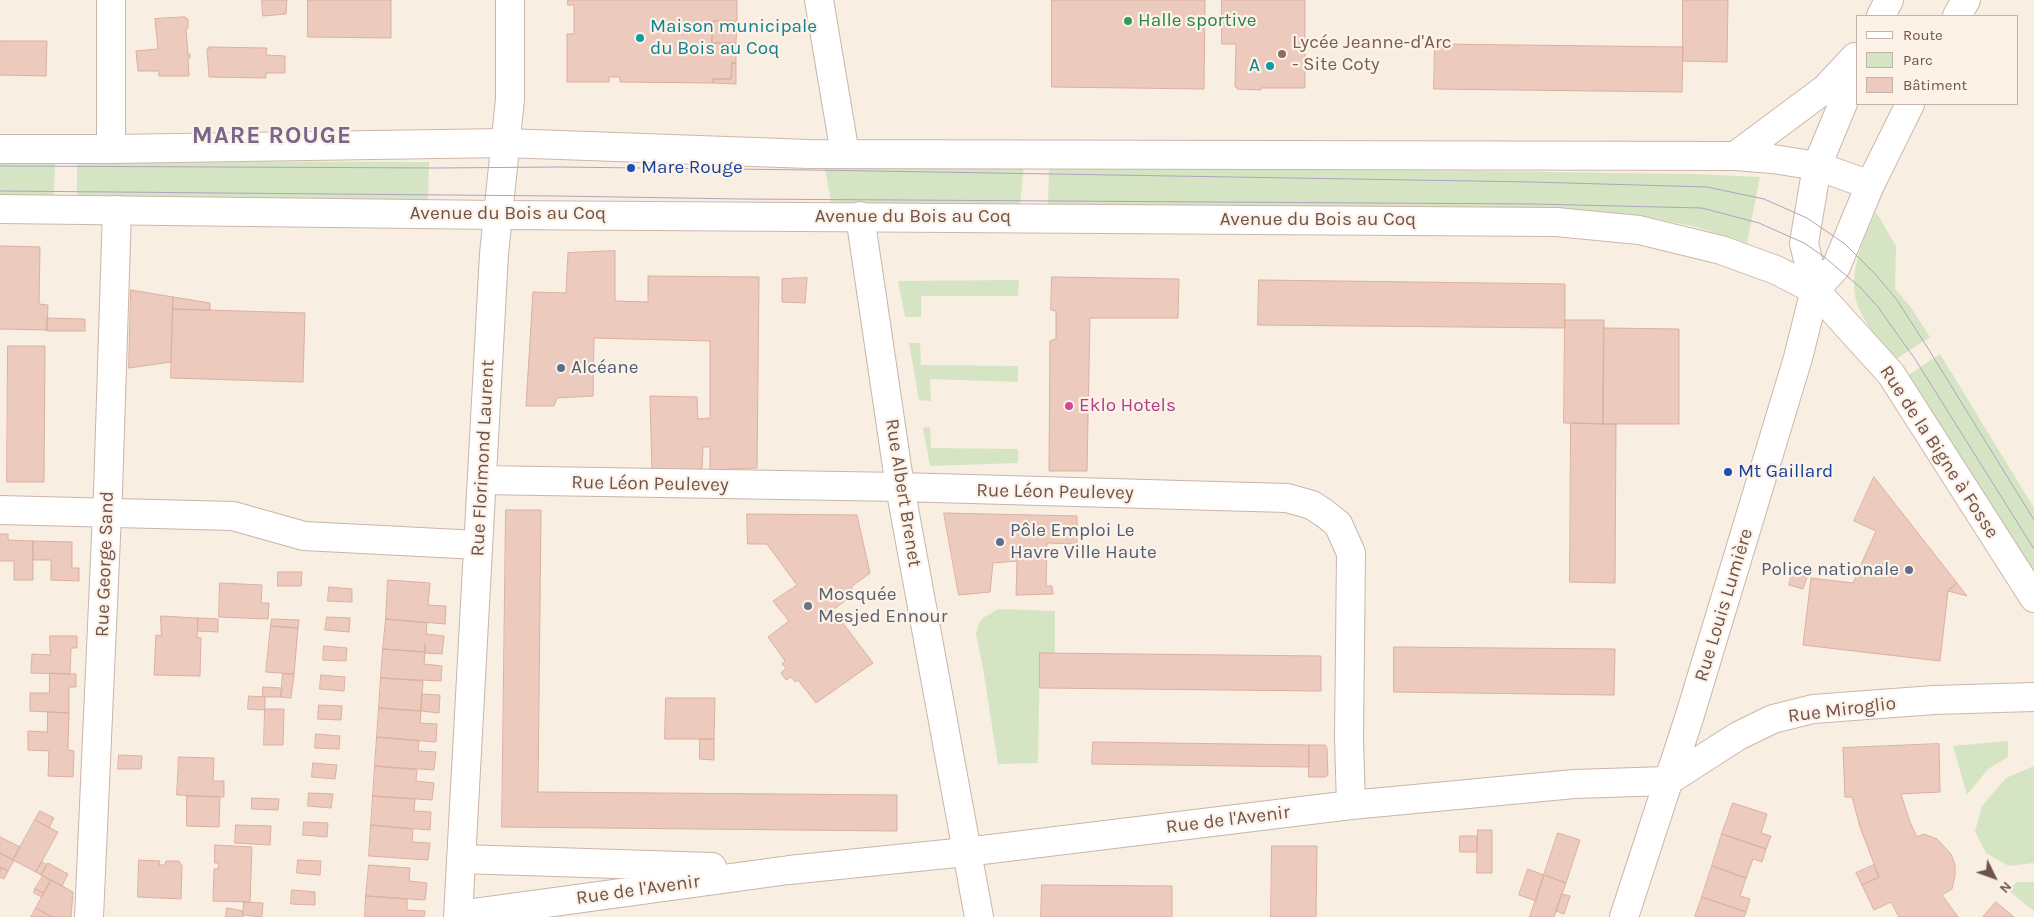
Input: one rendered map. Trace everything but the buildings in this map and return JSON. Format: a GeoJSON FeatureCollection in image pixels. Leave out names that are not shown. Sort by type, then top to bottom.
{"type":"FeatureCollection","features":[{"type":"Feature","properties":{"kind":"street"},"geometry":{"type":"LineString","coordinates":[[111,0],[111,149]]}},
{"type":"Feature","properties":{"kind":"street","name":"Rue Florimond Laurent"},"geometry":{"type":"LineString","coordinates":[[458,916],[494,254],[510,99],[510,0]]}},
{"type":"Feature","properties":{"kind":"street"},"geometry":{"type":"LineString","coordinates":[[819,0],[845,154]]}},
{"type":"Feature","properties":{"kind":"street"},"geometry":{"type":"LineString","coordinates":[[1882,15],[1889,0]]}},
{"type":"Feature","properties":{"kind":"street"},"geometry":{"type":"LineString","coordinates":[[1958,15],[1966,0]]}},
{"type":"Feature","properties":{"kind":"street"},"geometry":{"type":"LineString","coordinates":[[1735,156],[1825,89],[1856,56]]}},
{"type":"Feature","properties":{"kind":"street"},"geometry":{"type":"LineString","coordinates":[[1815,290],[1804,243],[1817,166],[1856,72]]}},
{"type":"Feature","properties":{"kind":"street"},"geometry":{"type":"LineString","coordinates":[[1815,290],[1836,267],[1870,185],[1910,105]]}},
{"type":"Feature","properties":{"kind":"street"},"geometry":{"type":"LineString","coordinates":[[0,148],[111,149],[505,143],[845,154],[1735,156],[1773,159],[1817,166],[1870,185]]}},
{"type":"Feature","properties":{"kind":"street","name":"Avenue du Bois au Coq"},"geometry":{"type":"LineString","coordinates":[[0,209],[498,215],[1556,222],[1639,230],[1713,248],[1776,270],[1815,290]]}},
{"type":"Feature","properties":{"kind":"street","name":"Rue George Sand"},"geometry":{"type":"LineString","coordinates":[[89,917],[91,908],[107,513],[117,210]]}},
{"type":"Feature","properties":{"kind":"street","name":"Rue Albert Brenet"},"geometry":{"type":"LineString","coordinates":[[860,216],[900,487],[979,917]]}},
{"type":"Feature","properties":{"kind":"street","name":"Rue de la Bigne à Fosse"},"geometry":{"type":"LineString","coordinates":[[1815,290],[1891,374],[2034,598]]}},
{"type":"Feature","properties":{"kind":"street","name":"Rue Louis Lumière"},"geometry":{"type":"LineString","coordinates":[[1624,917],[1796,367],[1815,290]]}},
{"type":"Feature","properties":{"kind":"street","name":"Rue Léon Peulevey"},"geometry":{"type":"LineString","coordinates":[[482,480],[900,487],[1287,498],[1312,505],[1338,524],[1352,553],[1349,738],[1351,805]]}},
{"type":"Feature","properties":{"kind":"street"},"geometry":{"type":"LineString","coordinates":[[0,510],[233,516],[304,536],[478,545]]}},
{"type":"Feature","properties":{"kind":"street","name":"Rue Miroglio"},"geometry":{"type":"LineString","coordinates":[[1668,781],[1747,732],[1773,719],[1813,709],[1934,700],[2034,697]]}},
{"type":"Feature","properties":{"kind":"street","name":"Rue de l'Avenir"},"geometry":{"type":"LineString","coordinates":[[458,916],[789,870],[966,852],[1351,805],[1574,784],[1668,781]]}},
{"type":"Feature","properties":{"kind":"street","name":"Rue de l'Avenir"},"geometry":{"type":"LineString","coordinates":[[461,859],[789,870]]}},
{"type":"Feature","properties":{"kind":"green space"},"geometry":{"type":"Polygon","coordinates":[[[0,161],[55,162],[54,196],[0,196],[0,161]]]}},
{"type":"Feature","properties":{"kind":"green space"},"geometry":{"type":"Polygon","coordinates":[[[77,161],[429,162],[428,201],[77,197],[77,161]]]}},
{"type":"Feature","properties":{"kind":"green space"},"geometry":{"type":"Polygon","coordinates":[[[824,163],[1024,163],[1020,207],[832,207],[824,163]]]}},
{"type":"Feature","properties":{"kind":"green space"},"geometry":{"type":"Polygon","coordinates":[[[1049,165],[1694,174],[1760,177],[1747,243],[1696,227],[1643,216],[1564,212],[1048,208],[1049,165]]]}},
{"type":"Feature","properties":{"kind":"green space"},"geometry":{"type":"Polygon","coordinates":[[[1876,212],[1896,246],[1895,289],[1910,306],[1930,337],[1893,361],[1864,319],[1856,301],[1854,288],[1857,261],[1865,236],[1876,212]]]}},
{"type":"Feature","properties":{"kind":"green space"},"geometry":{"type":"Polygon","coordinates":[[[1019,280],[1018,296],[921,296],[921,317],[905,317],[898,281],[1019,280]]]}},
{"type":"Feature","properties":{"kind":"green space"},"geometry":{"type":"Polygon","coordinates":[[[909,343],[920,343],[921,365],[1018,366],[1018,382],[930,379],[931,401],[919,400],[909,343]]]}},
{"type":"Feature","properties":{"kind":"green space"},"geometry":{"type":"Polygon","coordinates":[[[1940,354],[2034,508],[2034,587],[1904,378],[1940,354]]]}},
{"type":"Feature","properties":{"kind":"green space"},"geometry":{"type":"Polygon","coordinates":[[[930,427],[931,448],[1018,449],[1018,463],[930,466],[923,428],[930,427]]]}},
{"type":"Feature","properties":{"kind":"green space"},"geometry":{"type":"Polygon","coordinates":[[[998,609],[1055,611],[1055,653],[1040,653],[1038,763],[998,764],[976,634],[979,623],[983,618],[998,609]]]}},
{"type":"Feature","properties":{"kind":"green space"},"geometry":{"type":"Polygon","coordinates":[[[2008,741],[2008,757],[1988,769],[1967,795],[1953,746],[2008,741]]]}},
{"type":"Feature","properties":{"kind":"green space"},"geometry":{"type":"Polygon","coordinates":[[[2034,766],[2034,863],[2009,866],[1986,853],[1975,831],[1982,806],[2006,778],[2034,766]]]}},
{"type":"Feature","properties":{"kind":"green space"},"geometry":{"type":"Polygon","coordinates":[[[2017,882],[2034,882],[2034,911],[2008,890],[2017,882]]]}},
{"type":"Feature","properties":{"kind":"tram line"},"geometry":{"type":"LineString","coordinates":[[0,166],[558,167],[813,170],[1533,182],[1707,187],[1764,199],[1807,218],[1845,244],[1876,275],[1897,300],[2034,520]]}},
{"type":"Feature","properties":{"kind":"tram line"},"geometry":{"type":"LineString","coordinates":[[0,191],[741,199],[1534,204],[1702,208],[1759,223],[1804,243],[1823,256],[1861,288],[1878,307],[1915,359],[2034,549]]}},
{"type":"Feature","properties":{"kind":"place","name":"Halle sportive"},"geometry":{"type":"Point","coordinates":[1128,21]}},
{"type":"Feature","properties":{"kind":"place","name":"Maison municipale du Bois au Coq"},"geometry":{"type":"Point","coordinates":[640,38]}},
{"type":"Feature","properties":{"kind":"place","name":"Lycée Jeanne-d'Arc - Site Coty"},"geometry":{"type":"Point","coordinates":[1282,54]}},
{"type":"Feature","properties":{"kind":"place","name":"A"},"geometry":{"type":"Point","coordinates":[1270,66]}},
{"type":"Feature","properties":{"kind":"place","name":"Mare Rouge"},"geometry":{"type":"Point","coordinates":[631,168]}},
{"type":"Feature","properties":{"kind":"place","name":"Alcéane"},"geometry":{"type":"Point","coordinates":[561,368]}},
{"type":"Feature","properties":{"kind":"place","name":"Eklo Hotels"},"geometry":{"type":"Point","coordinates":[1069,406]}},
{"type":"Feature","properties":{"kind":"place","name":"Mt Gaillard"},"geometry":{"type":"Point","coordinates":[1728,472]}},
{"type":"Feature","properties":{"kind":"place","name":"Pôle Emploi Le Havre Ville Haute"},"geometry":{"type":"Point","coordinates":[1000,542]}},
{"type":"Feature","properties":{"kind":"place","name":"Police nationale"},"geometry":{"type":"Point","coordinates":[1909,570]}},
{"type":"Feature","properties":{"kind":"place","name":"Mosquée Mesjed Ennour"},"geometry":{"type":"Point","coordinates":[808,606]}},
{"type":"Feature","properties":{"kind":"district","name":"MARE ROUGE"},"geometry":{"type":"Point","coordinates":[272,136]}}]}
